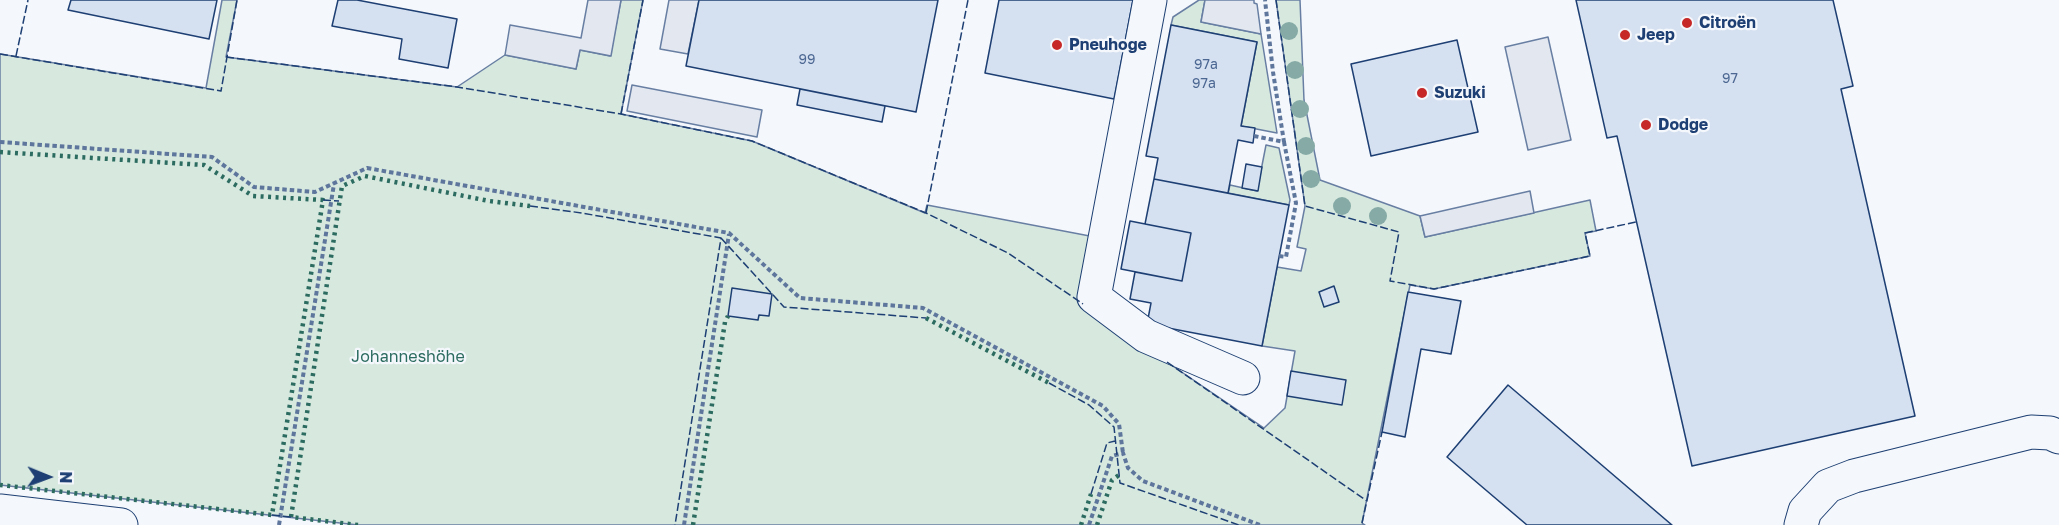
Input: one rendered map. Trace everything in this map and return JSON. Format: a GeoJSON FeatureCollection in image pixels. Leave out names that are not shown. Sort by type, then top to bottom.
{"type":"FeatureCollection","features":[{"type":"Feature","properties":{"kind":"lane"},"geometry":{"type":"LineString","coordinates":[[1150,0],[1094,297],[1146,336],[1243,378]]}},
{"type":"Feature","properties":{"kind":"lane"},"geometry":{"type":"LineString","coordinates":[[1801,525],[1805,511],[1828,486],[1854,476],[2031,432],[2050,433],[2059,437]]}},
{"type":"Feature","properties":{"kind":"lane"},"geometry":{"type":"LineString","coordinates":[[0,511],[121,525]]}},
{"type":"Feature","properties":{"kind":"path"},"geometry":{"type":"LineString","coordinates":[[1265,0],[1273,72],[1296,203],[1286,257],[1279,255]]}},
{"type":"Feature","properties":{"kind":"path"},"geometry":{"type":"LineString","coordinates":[[1254,136],[1284,142]]}},
{"type":"Feature","properties":{"kind":"path"},"geometry":{"type":"LineString","coordinates":[[0,142],[212,157],[254,187],[315,192],[367,168],[729,233],[800,298],[923,308],[1103,405],[1119,424],[1123,453],[1128,468],[1143,481],[1260,525]]}},
{"type":"Feature","properties":{"kind":"path"},"geometry":{"type":"LineString","coordinates":[[279,525],[334,184]]}},
{"type":"Feature","properties":{"kind":"path"},"geometry":{"type":"LineString","coordinates":[[684,525],[729,233]]}},
{"type":"Feature","properties":{"kind":"path"},"geometry":{"type":"LineString","coordinates":[[1089,525],[1112,456],[1123,453]]}},
{"type":"Feature","properties":{"kind":"green space","name":"Johanneshöhe"},"geometry":{"type":"Polygon","coordinates":[[[222,0],[237,0],[226,57],[457,87],[505,55],[576,69],[580,50],[610,56],[621,0],[643,0],[621,114],[752,141],[925,213],[927,205],[1095,237],[1083,305],[1264,428],[1285,408],[1295,351],[1262,346],[1277,267],[1301,271],[1306,249],[1297,247],[1305,206],[1276,0],[1300,0],[1304,100],[1320,180],[1420,216],[1425,237],[1590,200],[1596,231],[1585,233],[1590,256],[1434,289],[1410,285],[1362,523],[1365,525],[358,525],[0,485],[0,54],[206,88],[222,0]]]}},
{"type":"Feature","properties":{"kind":"green space"},"geometry":{"type":"Polygon","coordinates":[[[1199,0],[1205,0],[1201,22],[1261,34],[1277,133],[1241,126],[1257,42],[1171,25],[1173,17],[1199,0]]]}},
{"type":"Feature","properties":{"kind":"green space"},"geometry":{"type":"Polygon","coordinates":[[[1266,145],[1279,148],[1290,200],[1289,205],[1228,193],[1230,185],[1257,191],[1266,145]]]}},
{"type":"Feature","properties":{"kind":"shaded area"},"geometry":{"type":"Polygon","coordinates":[[[588,0],[621,0],[611,56],[580,50],[576,69],[505,55],[510,25],[581,38],[588,0]]]}},
{"type":"Feature","properties":{"kind":"shaded area"},"geometry":{"type":"Polygon","coordinates":[[[669,0],[699,0],[688,54],[660,49],[669,0]]]}},
{"type":"Feature","properties":{"kind":"shaded area"},"geometry":{"type":"Polygon","coordinates":[[[1205,0],[1254,0],[1257,4],[1261,34],[1201,22],[1205,0]]]}},
{"type":"Feature","properties":{"kind":"shaded area"},"geometry":{"type":"Polygon","coordinates":[[[1548,37],[1571,140],[1528,150],[1505,47],[1548,37]]]}},
{"type":"Feature","properties":{"kind":"shaded area"},"geometry":{"type":"Polygon","coordinates":[[[632,85],[762,110],[757,137],[627,111],[632,85]]]}},
{"type":"Feature","properties":{"kind":"shaded area"},"geometry":{"type":"Polygon","coordinates":[[[1530,191],[1534,213],[1425,237],[1420,216],[1530,191]]]}},
{"type":"Feature","properties":{"kind":"building"},"geometry":{"type":"Polygon","coordinates":[[[71,0],[217,0],[209,39],[68,10],[71,0]]]}},
{"type":"Feature","properties":{"kind":"building"},"geometry":{"type":"Polygon","coordinates":[[[338,0],[357,0],[457,19],[448,68],[399,59],[402,39],[332,26],[338,0]]]}},
{"type":"Feature","properties":{"kind":"building"},"geometry":{"type":"Polygon","coordinates":[[[699,0],[938,0],[916,112],[686,66],[699,0]]]}},
{"type":"Feature","properties":{"kind":"building","name":"Pneuhoge"},"geometry":{"type":"Polygon","coordinates":[[[999,0],[1133,0],[1114,99],[985,73],[999,0]]]}},
{"type":"Feature","properties":{"kind":"building"},"geometry":{"type":"Polygon","coordinates":[[[1576,0],[1833,0],[1853,86],[1841,89],[1915,416],[1692,466],[1617,136],[1607,138],[1576,0]]]}},
{"type":"Feature","properties":{"kind":"building"},"geometry":{"type":"Polygon","coordinates":[[[1171,25],[1257,42],[1241,126],[1255,128],[1253,143],[1238,140],[1228,193],[1154,179],[1158,158],[1146,156],[1171,25]]]}},
{"type":"Feature","properties":{"kind":"building"},"geometry":{"type":"Polygon","coordinates":[[[1457,40],[1478,132],[1371,156],[1351,64],[1457,40]]]}},
{"type":"Feature","properties":{"kind":"building"},"geometry":{"type":"Polygon","coordinates":[[[800,89],[885,106],[882,122],[797,105],[800,89]]]}},
{"type":"Feature","properties":{"kind":"building"},"geometry":{"type":"Polygon","coordinates":[[[1246,164],[1262,167],[1258,191],[1242,188],[1246,164]]]}},
{"type":"Feature","properties":{"kind":"building"},"geometry":{"type":"Polygon","coordinates":[[[1154,179],[1289,205],[1262,346],[1147,324],[1151,303],[1130,299],[1135,272],[1182,281],[1191,233],[1145,224],[1154,179]]]}},
{"type":"Feature","properties":{"kind":"building"},"geometry":{"type":"Polygon","coordinates":[[[1130,221],[1191,233],[1182,281],[1121,269],[1130,221]]]}},
{"type":"Feature","properties":{"kind":"building"},"geometry":{"type":"Polygon","coordinates":[[[1334,286],[1339,302],[1324,307],[1319,292],[1334,286]]]}},
{"type":"Feature","properties":{"kind":"building"},"geometry":{"type":"Polygon","coordinates":[[[732,288],[772,294],[769,316],[759,315],[758,320],[728,316],[732,288]]]}},
{"type":"Feature","properties":{"kind":"building"},"geometry":{"type":"Polygon","coordinates":[[[1408,292],[1461,301],[1451,354],[1421,349],[1405,437],[1382,432],[1408,292]]]}},
{"type":"Feature","properties":{"kind":"building"},"geometry":{"type":"Polygon","coordinates":[[[1291,371],[1346,380],[1342,405],[1287,396],[1291,371]]]}},
{"type":"Feature","properties":{"kind":"building"},"geometry":{"type":"Polygon","coordinates":[[[1508,385],[1672,525],[1527,525],[1447,457],[1508,385]]]}},
{"type":"Feature","properties":{"kind":"hedge"},"geometry":{"type":"LineString","coordinates":[[0,152],[204,165],[253,196],[323,200],[272,515],[0,485]]}},
{"type":"Feature","properties":{"kind":"hedge"},"geometry":{"type":"LineString","coordinates":[[358,525],[291,517],[342,186],[365,176],[489,201],[530,206]]}},
{"type":"Feature","properties":{"kind":"hedge"},"geometry":{"type":"LineString","coordinates":[[693,525],[725,322],[728,316]]}},
{"type":"Feature","properties":{"kind":"hedge"},"geometry":{"type":"LineString","coordinates":[[926,318],[1049,383]]}},
{"type":"Feature","properties":{"kind":"hedge"},"geometry":{"type":"LineString","coordinates":[[1097,525],[1112,480],[1119,475]]}},
{"type":"Feature","properties":{"kind":"hedge"},"geometry":{"type":"LineString","coordinates":[[1081,525],[1091,494]]}},
{"type":"Feature","properties":{"kind":"fence"},"geometry":{"type":"LineString","coordinates":[[16,56],[28,0]]}},
{"type":"Feature","properties":{"kind":"fence"},"geometry":{"type":"LineString","coordinates":[[0,54],[221,91],[237,0]]}},
{"type":"Feature","properties":{"kind":"fence"},"geometry":{"type":"LineString","coordinates":[[621,114],[643,0]]}},
{"type":"Feature","properties":{"kind":"fence"},"geometry":{"type":"LineString","coordinates":[[926,213],[968,0]]}},
{"type":"Feature","properties":{"kind":"fence"},"geometry":{"type":"LineString","coordinates":[[1276,0],[1305,206],[1399,232],[1390,281],[1434,289],[1590,256],[1585,233],[1636,222]]}},
{"type":"Feature","properties":{"kind":"fence"},"geometry":{"type":"LineString","coordinates":[[226,57],[457,87],[621,114],[752,141],[926,213],[1008,253],[1083,304]]}},
{"type":"Feature","properties":{"kind":"fence"},"geometry":{"type":"LineString","coordinates":[[323,200],[339,201]]}},
{"type":"Feature","properties":{"kind":"fence"},"geometry":{"type":"LineString","coordinates":[[530,206],[721,238],[675,525]]}},
{"type":"Feature","properties":{"kind":"fence"},"geometry":{"type":"LineString","coordinates":[[721,238],[784,307],[926,318]]}},
{"type":"Feature","properties":{"kind":"fence"},"geometry":{"type":"LineString","coordinates":[[1167,362],[1367,501]]}},
{"type":"Feature","properties":{"kind":"fence"},"geometry":{"type":"LineString","coordinates":[[1049,383],[1089,405],[1114,427],[1120,483],[1239,525]]}},
{"type":"Feature","properties":{"kind":"fence"},"geometry":{"type":"LineString","coordinates":[[1362,523],[1382,432]]}},
{"type":"Feature","properties":{"kind":"fence"},"geometry":{"type":"LineString","coordinates":[[1091,494],[1107,443],[1115,441]]}},
{"type":"Feature","properties":{"kind":"fence"},"geometry":{"type":"LineString","coordinates":[[272,515],[291,517]]}},
{"type":"Feature","properties":{"kind":"place","name":"Citroën"},"geometry":{"type":"Point","coordinates":[1687,23]}},
{"type":"Feature","properties":{"kind":"place","name":"Jeep"},"geometry":{"type":"Point","coordinates":[1625,35]}},
{"type":"Feature","properties":{"kind":"place","name":"Pneuhoge"},"geometry":{"type":"Point","coordinates":[1057,45]}},
{"type":"Feature","properties":{"kind":"place","name":"Suzuki"},"geometry":{"type":"Point","coordinates":[1422,93]}},
{"type":"Feature","properties":{"kind":"place","name":"Dodge"},"geometry":{"type":"Point","coordinates":[1646,125]}}]}
